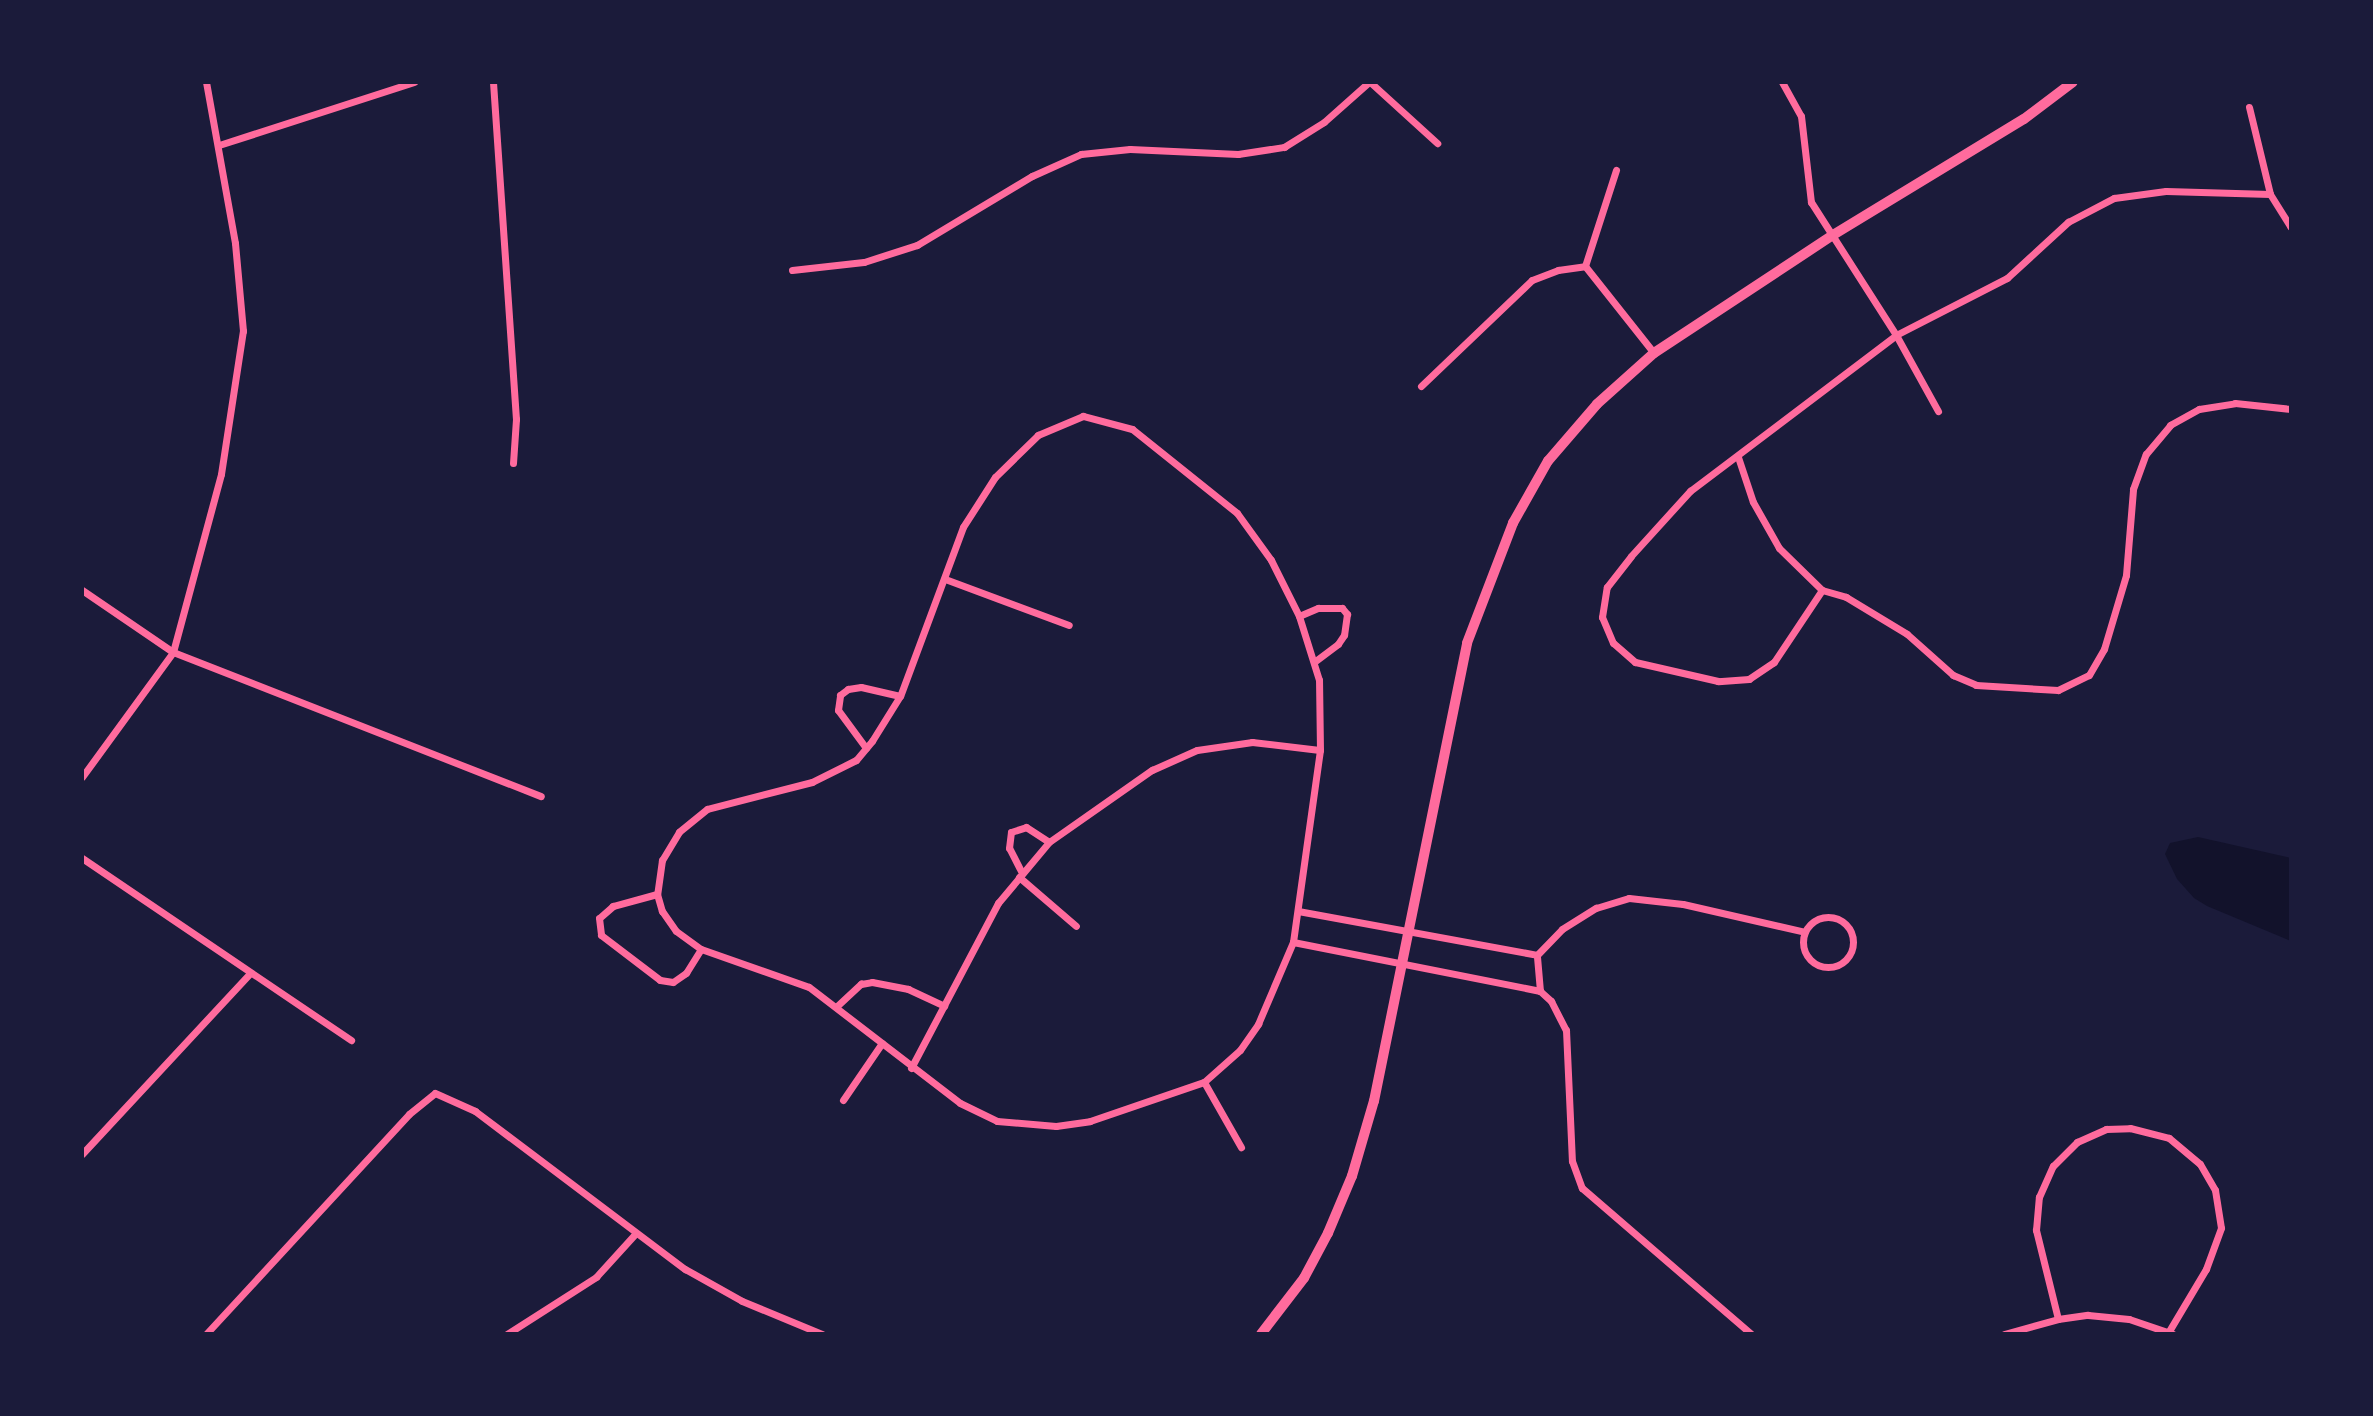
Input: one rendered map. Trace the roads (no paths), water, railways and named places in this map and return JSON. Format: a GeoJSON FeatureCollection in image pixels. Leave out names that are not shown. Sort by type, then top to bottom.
{"type":"FeatureCollection","features":[{"type":"Feature","properties":{"kind":"main road"},"geometry":{"type":"LineString","coordinates":[[1264,1333],[1304,1278],[1328,1233],[1352,1176],[1374,1101],[1467,643],[1513,523],[1548,461],[1597,404],[1654,353],[1833,235],[2024,119],[2073,82]]}},
{"type":"Feature","properties":{"kind":"street"},"geometry":{"type":"LineString","coordinates":[[82,777],[173,652],[221,474],[243,331],[235,243],[206,82]]}},
{"type":"Feature","properties":{"kind":"street"},"geometry":{"type":"LineString","coordinates":[[219,145],[414,82]]}},
{"type":"Feature","properties":{"kind":"street"},"geometry":{"type":"LineString","coordinates":[[493,82],[516,419],[513,463]]}},
{"type":"Feature","properties":{"kind":"street"},"geometry":{"type":"LineString","coordinates":[[792,270],[864,262],[917,245],[1032,176],[1081,154],[1130,149],[1238,154],[1284,147],[1324,122],[1370,82],[1437,143]]}},
{"type":"Feature","properties":{"kind":"street"},"geometry":{"type":"LineString","coordinates":[[1782,82],[1801,116],[1811,202],[1896,335],[1938,411]]}},
{"type":"Feature","properties":{"kind":"street"},"geometry":{"type":"LineString","coordinates":[[2249,107],[2270,194],[2291,227]]}},
{"type":"Feature","properties":{"kind":"street"},"geometry":{"type":"LineString","coordinates":[[1585,266],[1616,170]]}},
{"type":"Feature","properties":{"kind":"street"},"geometry":{"type":"LineString","coordinates":[[1822,590],[1774,662],[1749,679],[1718,681],[1635,662],[1613,643],[1602,617],[1607,587],[1690,491],[1896,335],[2007,278],[2068,222],[2114,198],[2166,191],[2270,194]]}},
{"type":"Feature","properties":{"kind":"street"},"geometry":{"type":"LineString","coordinates":[[1585,266],[1654,353]]}},
{"type":"Feature","properties":{"kind":"street"},"geometry":{"type":"LineString","coordinates":[[1421,386],[1532,280],[1558,270],[1585,266]]}},
{"type":"Feature","properties":{"kind":"street"},"geometry":{"type":"LineString","coordinates":[[1738,457],[1753,502],[1779,548],[1822,590],[1846,597],[1907,634],[1953,675],[1976,685],[2058,690],[2089,675],[2104,649],[2126,575],[2133,489],[2146,454],[2170,425],[2199,409],[2235,403],[2291,409]]}},
{"type":"Feature","properties":{"kind":"street"},"geometry":{"type":"LineString","coordinates":[[1083,416],[1132,429],[1237,513],[1271,560],[1299,616],[1319,680],[1320,750],[1293,942],[1258,1024],[1240,1050],[1204,1082],[1090,1121],[1041,1126],[997,1121],[960,1103],[809,987],[701,949],[676,931],[662,911],[657,894],[662,860],[679,832],[707,809],[812,782],[856,760],[900,696],[945,579],[963,527],[995,477],[1038,435],[1083,416]]}},
{"type":"Feature","properties":{"kind":"street"},"geometry":{"type":"LineString","coordinates":[[945,579],[1069,625]]}},
{"type":"Feature","properties":{"kind":"street"},"geometry":{"type":"LineString","coordinates":[[82,590],[173,652],[541,796]]}},
{"type":"Feature","properties":{"kind":"street"},"geometry":{"type":"LineString","coordinates":[[1299,616],[1318,608],[1342,608],[1347,614],[1344,635],[1338,644],[1314,662]]}},
{"type":"Feature","properties":{"kind":"street"},"geometry":{"type":"LineString","coordinates":[[866,748],[838,710],[840,695],[848,689],[875,687],[900,696]]}},
{"type":"Feature","properties":{"kind":"street"},"geometry":{"type":"LineString","coordinates":[[911,1068],[998,903],[1049,842],[1152,770],[1197,750],[1252,742],[1320,750]]}},
{"type":"Feature","properties":{"kind":"street"},"geometry":{"type":"LineString","coordinates":[[1049,842],[1026,827],[1011,832],[1009,848],[1021,875],[1076,926]]}},
{"type":"Feature","properties":{"kind":"street"},"geometry":{"type":"LineString","coordinates":[[82,858],[351,1040]]}},
{"type":"Feature","properties":{"kind":"street"},"geometry":{"type":"LineString","coordinates":[[657,894],[613,906],[599,918],[601,935],[660,980],[673,982],[686,973],[701,949]]}},
{"type":"Feature","properties":{"kind":"street"},"geometry":{"type":"LineString","coordinates":[[1540,991],[1537,955],[1562,929],[1596,908],[1629,898],[1683,904],[1805,932]]}},
{"type":"Feature","properties":{"kind":"street"},"geometry":{"type":"LineString","coordinates":[[1298,911],[1537,955]]}},
{"type":"Feature","properties":{"kind":"street"},"geometry":{"type":"LineString","coordinates":[[1822,918],[1838,920],[1852,937],[1851,952],[1841,964],[1818,965],[1803,948],[1805,932],[1822,918]]}},
{"type":"Feature","properties":{"kind":"street"},"geometry":{"type":"LineString","coordinates":[[1293,942],[1540,991],[1551,1001],[1566,1030],[1572,1161],[1582,1188],[1751,1334]]}},
{"type":"Feature","properties":{"kind":"street"},"geometry":{"type":"LineString","coordinates":[[82,1154],[250,973]]}},
{"type":"Feature","properties":{"kind":"street"},"geometry":{"type":"LineString","coordinates":[[837,1006],[853,989],[872,982],[908,989],[944,1006]]}},
{"type":"Feature","properties":{"kind":"street"},"geometry":{"type":"LineString","coordinates":[[843,1100],[882,1043]]}},
{"type":"Feature","properties":{"kind":"street"},"geometry":{"type":"LineString","coordinates":[[1204,1082],[1241,1147]]}},
{"type":"Feature","properties":{"kind":"street"},"geometry":{"type":"LineString","coordinates":[[206,1334],[409,1114],[435,1093],[475,1111],[685,1269],[742,1301],[822,1334]]}},
{"type":"Feature","properties":{"kind":"street"},"geometry":{"type":"LineString","coordinates":[[2004,1334],[2058,1319],[2088,1315],[2129,1319],[2171,1333],[2206,1269],[2221,1228],[2215,1190],[2200,1164],[2169,1138],[2130,1128],[2106,1129],[2077,1142],[2053,1166],[2039,1197],[2036,1230],[2058,1319]]}},
{"type":"Feature","properties":{"kind":"street"},"geometry":{"type":"LineString","coordinates":[[507,1334],[596,1277],[635,1234]]}}]}
